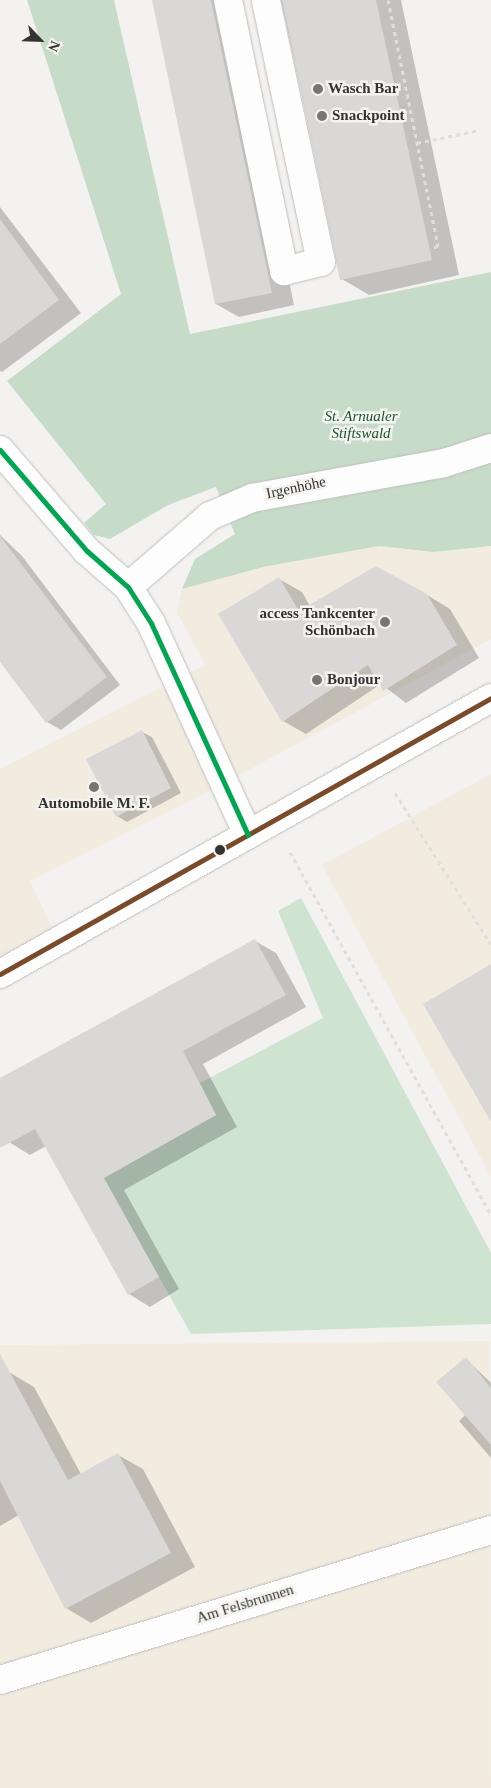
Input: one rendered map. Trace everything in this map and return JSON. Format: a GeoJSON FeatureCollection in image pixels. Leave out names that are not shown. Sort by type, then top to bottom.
{"type":"FeatureCollection","features":[{"type":"Feature","properties":{"kind":"street"},"geometry":{"type":"LineString","coordinates":[[228,0],[284,271],[321,262],[266,0]]}},
{"type":"Feature","properties":{"kind":"street","name":"Irgenhöhe"},"geometry":{"type":"LineString","coordinates":[[128,587],[210,516],[252,498],[444,463],[491,448]]}},
{"type":"Feature","properties":{"kind":"street"},"geometry":{"type":"LineString","coordinates":[[0,450],[87,551],[128,587],[151,623],[248,834]]}},
{"type":"Feature","properties":{"kind":"street"},"geometry":{"type":"LineString","coordinates":[[0,974],[491,698]]}},
{"type":"Feature","properties":{"kind":"street","name":"Am Felsbrunnen"},"geometry":{"type":"LineString","coordinates":[[0,1680],[491,1530]]}},
{"type":"Feature","properties":{"kind":"path"},"geometry":{"type":"LineString","coordinates":[[388,0],[438,246],[430,248]]}},
{"type":"Feature","properties":{"kind":"path"},"geometry":{"type":"LineString","coordinates":[[417,144],[480,130]]}},
{"type":"Feature","properties":{"kind":"path"},"geometry":{"type":"LineString","coordinates":[[379,761],[441,871],[491,944]]}},
{"type":"Feature","properties":{"kind":"path"},"geometry":{"type":"LineString","coordinates":[[298,868],[491,1214]]}},
{"type":"Feature","properties":{"kind":"shaded area"},"geometry":{"type":"Polygon","coordinates":[[[380,546],[434,552],[491,546],[491,639],[206,793],[30,881],[58,941],[0,974],[0,769],[205,665],[177,612],[182,589],[263,567],[380,546]]]}},
{"type":"Feature","properties":{"kind":"shaded area"},"geometry":{"type":"Polygon","coordinates":[[[491,774],[491,1177],[322,865],[491,774]]]}},
{"type":"Feature","properties":{"kind":"shaded area"},"geometry":{"type":"Polygon","coordinates":[[[490,1341],[491,1788],[0,1788],[0,1345],[490,1341]]]}},
{"type":"Feature","properties":{"kind":"green space","name":"St. Arnualer Stiftswald"},"geometry":{"type":"Polygon","coordinates":[[[27,0],[114,0],[190,334],[491,272],[491,546],[434,552],[379,546],[263,567],[182,589],[195,559],[235,534],[216,487],[168,505],[110,539],[94,535],[84,523],[106,504],[7,381],[121,294],[27,0]]]}},
{"type":"Feature","properties":{"kind":"green space"},"geometry":{"type":"Polygon","coordinates":[[[301,898],[491,1253],[491,1324],[191,1334],[100,1172],[138,1159],[216,1115],[200,1083],[323,1018],[278,911],[301,898]]]}},
{"type":"Feature","properties":{"kind":"building"},"geometry":{"type":"Polygon","coordinates":[[[152,0],[211,0],[272,293],[215,304],[152,0]]]}},
{"type":"Feature","properties":{"kind":"building"},"geometry":{"type":"Polygon","coordinates":[[[282,0],[376,0],[432,260],[340,280],[282,0]]]}},
{"type":"Feature","properties":{"kind":"building"},"geometry":{"type":"Polygon","coordinates":[[[0,219],[59,300],[0,344],[0,219]]]}},
{"type":"Feature","properties":{"kind":"building"},"geometry":{"type":"Polygon","coordinates":[[[0,536],[107,677],[46,723],[0,662],[0,536]]]}},
{"type":"Feature","properties":{"kind":"building"},"geometry":{"type":"Polygon","coordinates":[[[376,566],[427,594],[457,645],[383,691],[368,665],[282,722],[218,614],[279,577],[299,611],[376,566]]]}},
{"type":"Feature","properties":{"kind":"building"},"geometry":{"type":"Polygon","coordinates":[[[142,730],[171,788],[116,817],[86,759],[142,730]]]}},
{"type":"Feature","properties":{"kind":"building"},"geometry":{"type":"Polygon","coordinates":[[[255,939],[286,995],[183,1051],[216,1115],[104,1178],[159,1277],[128,1295],[35,1129],[0,1148],[0,1078],[255,939]]]}},
{"type":"Feature","properties":{"kind":"building"},"geometry":{"type":"Polygon","coordinates":[[[491,964],[491,1122],[423,1004],[491,964]]]}},
{"type":"Feature","properties":{"kind":"building"},"geometry":{"type":"Polygon","coordinates":[[[0,1354],[68,1480],[118,1453],[171,1553],[65,1609],[0,1481],[0,1354]]]}},
{"type":"Feature","properties":{"kind":"building"},"geometry":{"type":"Polygon","coordinates":[[[466,1357],[491,1388],[491,1445],[436,1382],[466,1357]]]}},
{"type":"Feature","properties":{"kind":"transit line"},"geometry":{"type":"LineString","coordinates":[[0,450],[87,551],[128,587],[151,623],[248,835]]}},
{"type":"Feature","properties":{"kind":"transit line"},"geometry":{"type":"LineString","coordinates":[[0,974],[491,698]]}},
{"type":"Feature","properties":{"kind":"place","name":"Wasch Bar"},"geometry":{"type":"Point","coordinates":[318,89]}},
{"type":"Feature","properties":{"kind":"place","name":"Snackpoint"},"geometry":{"type":"Point","coordinates":[322,116]}},
{"type":"Feature","properties":{"kind":"place","name":"access Tankcenter Schönbach"},"geometry":{"type":"Point","coordinates":[385,622]}},
{"type":"Feature","properties":{"kind":"place","name":"Bonjour"},"geometry":{"type":"Point","coordinates":[317,680]}},
{"type":"Feature","properties":{"kind":"place","name":"Automobile M. F."},"geometry":{"type":"Point","coordinates":[94,787]}}]}
